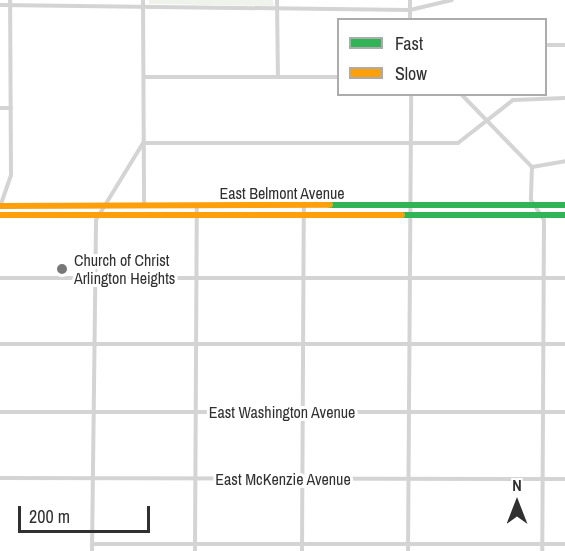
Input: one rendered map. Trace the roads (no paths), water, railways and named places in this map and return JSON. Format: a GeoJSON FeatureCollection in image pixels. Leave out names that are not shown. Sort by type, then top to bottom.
{"type":"FeatureCollection","features":[{"type":"Feature","properties":{"kind":"main road","name":"East Belmont Avenue"},"geometry":{"type":"LineString","coordinates":[[0,207],[565,205]]}},
{"type":"Feature","properties":{"kind":"main road","name":"East Belmont Avenue"},"geometry":{"type":"LineString","coordinates":[[0,215],[565,215]]}},
{"type":"Feature","properties":{"kind":"street"},"geometry":{"type":"LineString","coordinates":[[143,0],[144,206]]}},
{"type":"Feature","properties":{"kind":"street"},"geometry":{"type":"LineString","coordinates":[[277,0],[278,77]]}},
{"type":"Feature","properties":{"kind":"street"},"geometry":{"type":"LineString","coordinates":[[410,0],[410,18]]}},
{"type":"Feature","properties":{"kind":"street"},"geometry":{"type":"LineString","coordinates":[[0,5],[10,2],[77,2],[143,8],[410,10],[452,0]]}},
{"type":"Feature","properties":{"kind":"street"},"geometry":{"type":"LineString","coordinates":[[0,207],[11,175],[10,2]]}},
{"type":"Feature","properties":{"kind":"street"},"geometry":{"type":"LineString","coordinates":[[547,45],[565,45]]}},
{"type":"Feature","properties":{"kind":"street"},"geometry":{"type":"LineString","coordinates":[[144,77],[337,77]]}},
{"type":"Feature","properties":{"kind":"street"},"geometry":{"type":"LineString","coordinates":[[408,551],[411,412],[411,96]]}},
{"type":"Feature","properties":{"kind":"street"},"geometry":{"type":"LineString","coordinates":[[463,96],[532,167],[534,205],[541,215],[544,278],[542,551]]}},
{"type":"Feature","properties":{"kind":"street"},"geometry":{"type":"LineString","coordinates":[[143,143],[411,144],[464,141],[520,98],[565,98]]}},
{"type":"Feature","properties":{"kind":"street"},"geometry":{"type":"LineString","coordinates":[[0,108],[11,108]]}},
{"type":"Feature","properties":{"kind":"street"},"geometry":{"type":"LineString","coordinates":[[92,551],[97,215],[143,143]]}},
{"type":"Feature","properties":{"kind":"street"},"geometry":{"type":"LineString","coordinates":[[532,167],[565,161]]}},
{"type":"Feature","properties":{"kind":"street"},"geometry":{"type":"LineString","coordinates":[[195,551],[197,206]]}},
{"type":"Feature","properties":{"kind":"street"},"geometry":{"type":"LineString","coordinates":[[302,551],[304,206]]}},
{"type":"Feature","properties":{"kind":"street"},"geometry":{"type":"LineString","coordinates":[[0,278],[565,278]]}},
{"type":"Feature","properties":{"kind":"street"},"geometry":{"type":"LineString","coordinates":[[0,344],[565,344]]}},
{"type":"Feature","properties":{"kind":"street","name":"East Washington Avenue"},"geometry":{"type":"LineString","coordinates":[[0,412],[565,412]]}},
{"type":"Feature","properties":{"kind":"street","name":"East McKenzie Avenue"},"geometry":{"type":"LineString","coordinates":[[0,478],[565,479]]}},
{"type":"Feature","properties":{"kind":"street"},"geometry":{"type":"LineString","coordinates":[[92,544],[565,544]]}},
{"type":"Feature","properties":{"kind":"place","name":"Church of Christ Arlington Heights"},"geometry":{"type":"Point","coordinates":[62,269]}}]}
